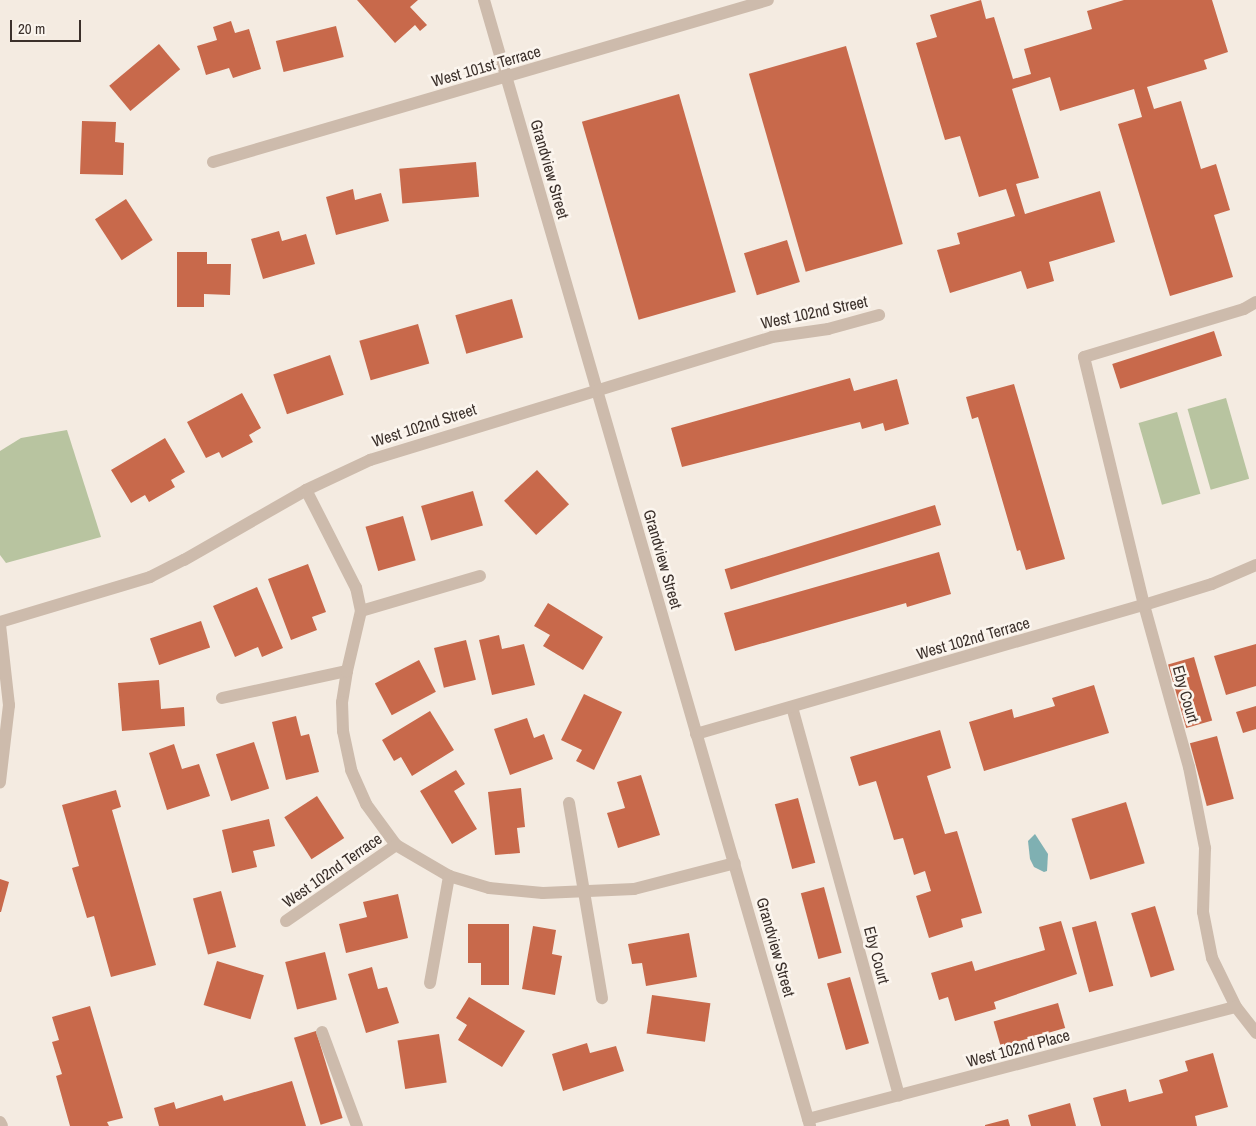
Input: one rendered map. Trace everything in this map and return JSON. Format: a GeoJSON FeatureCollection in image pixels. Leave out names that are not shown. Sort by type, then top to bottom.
{"type":"FeatureCollection","features":[{"type":"Feature","properties":{"kind":"street","name":"Grandview Street"},"geometry":{"type":"LineString","coordinates":[[484,0],[809,1123]]}},
{"type":"Feature","properties":{"kind":"street","name":"West 101st Terrace"},"geometry":{"type":"LineString","coordinates":[[213,162],[768,0]]}},
{"type":"Feature","properties":{"kind":"street","name":"Eby Court"},"geometry":{"type":"LineString","coordinates":[[1256,302],[1244,309],[1084,357],[1144,605],[1189,767],[1204,839],[1203,912],[1212,958],[1236,1008],[1256,1033]]}},
{"type":"Feature","properties":{"kind":"street","name":"West 102nd Street"},"geometry":{"type":"LineString","coordinates":[[0,623],[150,577],[184,560],[306,490],[370,460],[772,337],[828,329],[878,315]]}},
{"type":"Feature","properties":{"kind":"street","name":"West 102nd Terrace"},"geometry":{"type":"LineString","coordinates":[[306,490],[356,588],[361,611],[346,671],[342,702],[351,770],[366,804],[396,845],[448,876],[489,888],[543,893],[634,890],[735,863]]}},
{"type":"Feature","properties":{"kind":"street","name":"West 102nd Terrace"},"geometry":{"type":"LineString","coordinates":[[696,734],[1144,605],[1212,584],[1256,565]]}},
{"type":"Feature","properties":{"kind":"street"},"geometry":{"type":"LineString","coordinates":[[361,611],[480,576]]}},
{"type":"Feature","properties":{"kind":"street"},"geometry":{"type":"LineString","coordinates":[[0,623],[9,705],[3,737],[0,782]]}},
{"type":"Feature","properties":{"kind":"street"},"geometry":{"type":"LineString","coordinates":[[222,698],[346,671]]}},
{"type":"Feature","properties":{"kind":"street","name":"Eby Court"},"geometry":{"type":"LineString","coordinates":[[792,707],[899,1096]]}},
{"type":"Feature","properties":{"kind":"street"},"geometry":{"type":"LineString","coordinates":[[569,803],[602,998]]}},
{"type":"Feature","properties":{"kind":"street","name":"West 102nd Terrace"},"geometry":{"type":"LineString","coordinates":[[286,921],[396,845]]}},
{"type":"Feature","properties":{"kind":"street"},"geometry":{"type":"LineString","coordinates":[[430,983],[448,876]]}},
{"type":"Feature","properties":{"kind":"street","name":"West 102nd Place"},"geometry":{"type":"LineString","coordinates":[[809,1123],[899,1096],[1236,1008]]}},
{"type":"Feature","properties":{"kind":"street"},"geometry":{"type":"LineString","coordinates":[[322,1032],[357,1126]]}},
{"type":"Feature","properties":{"kind":"street"},"geometry":{"type":"LineString","coordinates":[[0,1122],[2,1126]]}},
{"type":"Feature","properties":{"kind":"green space"},"geometry":{"type":"Polygon","coordinates":[[[1226,398],[1249,479],[1211,490],[1188,409],[1226,398]]]}},
{"type":"Feature","properties":{"kind":"green space"},"geometry":{"type":"Polygon","coordinates":[[[1177,412],[1200,494],[1162,505],[1139,423],[1177,412]]]}},
{"type":"Feature","properties":{"kind":"green space"},"geometry":{"type":"Polygon","coordinates":[[[67,430],[101,537],[6,563],[0,555],[0,451],[21,438],[67,430]]]}},
{"type":"Feature","properties":{"kind":"water"},"geometry":{"type":"Polygon","coordinates":[[[1035,834],[1048,854],[1047,871],[1044,872],[1034,867],[1030,859],[1028,841],[1035,834]]]}},
{"type":"Feature","properties":{"kind":"building"},"geometry":{"type":"Polygon","coordinates":[[[357,0],[418,0],[410,7],[427,25],[420,31],[415,25],[395,43],[357,0]]]}},
{"type":"Feature","properties":{"kind":"building"},"geometry":{"type":"Polygon","coordinates":[[[981,0],[986,19],[994,17],[1013,79],[1031,74],[1024,49],[1092,29],[1087,11],[1124,0],[1212,0],[1228,52],[1204,60],[1207,69],[1147,87],[1154,109],[1181,101],[1201,169],[1216,164],[1230,210],[1214,215],[1233,277],[1170,296],[1118,124],[1142,117],[1134,89],[1060,111],[1050,77],[1012,89],[1039,178],[1016,184],[1025,214],[1100,191],[1115,242],[1049,262],[1054,281],[1027,289],[1021,271],[950,293],[937,250],[960,244],[957,233],[1015,216],[1006,189],[979,197],[960,136],[945,140],[916,43],[937,37],[930,15],[981,0]]]}},
{"type":"Feature","properties":{"kind":"building"},"geometry":{"type":"Polygon","coordinates":[[[231,21],[235,33],[249,29],[261,69],[233,78],[229,68],[206,75],[197,46],[217,40],[213,27],[231,21]]]}},
{"type":"Feature","properties":{"kind":"building"},"geometry":{"type":"Polygon","coordinates":[[[336,26],[344,57],[284,72],[276,41],[336,26]]]}},
{"type":"Feature","properties":{"kind":"building"},"geometry":{"type":"Polygon","coordinates":[[[159,44],[180,69],[130,111],[109,86],[159,44]]]}},
{"type":"Feature","properties":{"kind":"building"},"geometry":{"type":"Polygon","coordinates":[[[846,46],[903,244],[806,272],[749,74],[846,46]]]}},
{"type":"Feature","properties":{"kind":"building"},"geometry":{"type":"Polygon","coordinates":[[[679,94],[736,292],[639,320],[582,122],[679,94]]]}},
{"type":"Feature","properties":{"kind":"building"},"geometry":{"type":"Polygon","coordinates":[[[82,121],[116,122],[115,142],[124,143],[123,175],[80,174],[82,121]]]}},
{"type":"Feature","properties":{"kind":"building"},"geometry":{"type":"Polygon","coordinates":[[[476,162],[479,197],[402,204],[399,169],[476,162]]]}},
{"type":"Feature","properties":{"kind":"building"},"geometry":{"type":"Polygon","coordinates":[[[353,189],[355,200],[381,193],[389,221],[336,235],[326,197],[353,189]]]}},
{"type":"Feature","properties":{"kind":"building"},"geometry":{"type":"Polygon","coordinates":[[[126,199],[153,240],[122,260],[95,219],[126,199]]]}},
{"type":"Feature","properties":{"kind":"building"},"geometry":{"type":"Polygon","coordinates":[[[279,231],[282,241],[306,234],[315,264],[263,279],[251,239],[279,231]]]}},
{"type":"Feature","properties":{"kind":"building"},"geometry":{"type":"Polygon","coordinates":[[[787,240],[800,282],[757,295],[744,253],[787,240]]]}},
{"type":"Feature","properties":{"kind":"building"},"geometry":{"type":"Polygon","coordinates":[[[177,252],[207,252],[207,264],[231,264],[230,295],[204,294],[204,307],[177,307],[177,252]]]}},
{"type":"Feature","properties":{"kind":"building"},"geometry":{"type":"Polygon","coordinates":[[[512,299],[523,337],[466,354],[455,315],[512,299]]]}},
{"type":"Feature","properties":{"kind":"building"},"geometry":{"type":"Polygon","coordinates":[[[418,324],[429,363],[371,380],[359,341],[418,324]]]}},
{"type":"Feature","properties":{"kind":"building"},"geometry":{"type":"Polygon","coordinates":[[[1214,331],[1222,356],[1120,389],[1112,364],[1214,331]]]}},
{"type":"Feature","properties":{"kind":"building"},"geometry":{"type":"Polygon","coordinates":[[[330,355],[344,395],[287,414],[273,375],[330,355]]]}},
{"type":"Feature","properties":{"kind":"building"},"geometry":{"type":"Polygon","coordinates":[[[850,378],[854,391],[897,379],[909,424],[885,431],[883,423],[862,429],[860,422],[682,467],[671,428],[850,378]]]}},
{"type":"Feature","properties":{"kind":"building"},"geometry":{"type":"Polygon","coordinates":[[[1014,384],[1065,559],[1026,570],[1020,550],[1017,551],[978,417],[972,419],[966,397],[1014,384]]]}},
{"type":"Feature","properties":{"kind":"building"},"geometry":{"type":"Polygon","coordinates":[[[242,393],[261,428],[249,435],[253,442],[222,458],[219,452],[206,458],[187,422],[242,393]]]}},
{"type":"Feature","properties":{"kind":"building"},"geometry":{"type":"Polygon","coordinates":[[[165,438],[185,472],[171,480],[175,487],[149,502],[145,495],[131,503],[111,470],[165,438]]]}},
{"type":"Feature","properties":{"kind":"building"},"geometry":{"type":"Polygon","coordinates":[[[537,470],[569,504],[536,535],[504,501],[537,470]]]}},
{"type":"Feature","properties":{"kind":"building"},"geometry":{"type":"Polygon","coordinates":[[[473,491],[483,526],[431,540],[421,506],[473,491]]]}},
{"type":"Feature","properties":{"kind":"building"},"geometry":{"type":"Polygon","coordinates":[[[935,505],[941,525],[731,589],[725,569],[935,505]]]}},
{"type":"Feature","properties":{"kind":"building"},"geometry":{"type":"Polygon","coordinates":[[[403,516],[416,560],[378,571],[366,527],[403,516]]]}},
{"type":"Feature","properties":{"kind":"building"},"geometry":{"type":"Polygon","coordinates":[[[939,552],[951,594],[907,607],[906,603],[735,651],[724,613],[939,552]]]}},
{"type":"Feature","properties":{"kind":"building"},"geometry":{"type":"Polygon","coordinates":[[[308,564],[326,612],[312,617],[317,630],[291,640],[268,579],[308,564]]]}},
{"type":"Feature","properties":{"kind":"building"},"geometry":{"type":"Polygon","coordinates":[[[257,587],[283,648],[262,657],[258,647],[235,657],[213,606],[257,587]]]}},
{"type":"Feature","properties":{"kind":"building"},"geometry":{"type":"Polygon","coordinates":[[[548,603],[603,637],[583,670],[543,646],[550,635],[534,626],[548,603]]]}},
{"type":"Feature","properties":{"kind":"building"},"geometry":{"type":"Polygon","coordinates":[[[201,621],[210,647],[159,665],[150,639],[201,621]]]}},
{"type":"Feature","properties":{"kind":"building"},"geometry":{"type":"Polygon","coordinates":[[[499,635],[502,649],[524,644],[535,685],[492,695],[479,640],[499,635]]]}},
{"type":"Feature","properties":{"kind":"building"},"geometry":{"type":"Polygon","coordinates":[[[466,640],[476,680],[444,688],[434,648],[466,640]]]}},
{"type":"Feature","properties":{"kind":"building"},"geometry":{"type":"Polygon","coordinates":[[[1256,644],[1256,686],[1226,695],[1214,656],[1256,644]]]}},
{"type":"Feature","properties":{"kind":"building"},"geometry":{"type":"Polygon","coordinates":[[[1194,657],[1212,720],[1186,728],[1168,664],[1194,657]]]}},
{"type":"Feature","properties":{"kind":"building"},"geometry":{"type":"Polygon","coordinates":[[[419,660],[436,692],[392,715],[375,683],[419,660]]]}},
{"type":"Feature","properties":{"kind":"building"},"geometry":{"type":"Polygon","coordinates":[[[159,680],[161,709],[184,707],[185,726],[122,731],[118,683],[159,680]]]}},
{"type":"Feature","properties":{"kind":"building"},"geometry":{"type":"Polygon","coordinates":[[[1094,685],[1109,733],[984,771],[969,722],[1012,709],[1014,718],[1055,706],[1052,698],[1094,685]]]}},
{"type":"Feature","properties":{"kind":"building"},"geometry":{"type":"Polygon","coordinates":[[[584,694],[622,712],[594,770],[576,761],[582,750],[561,740],[584,694]]]}},
{"type":"Feature","properties":{"kind":"building"},"geometry":{"type":"Polygon","coordinates":[[[1256,706],[1256,729],[1243,733],[1236,712],[1256,706]]]}},
{"type":"Feature","properties":{"kind":"building"},"geometry":{"type":"Polygon","coordinates":[[[430,711],[454,750],[412,776],[401,757],[394,761],[382,740],[430,711]]]}},
{"type":"Feature","properties":{"kind":"building"},"geometry":{"type":"Polygon","coordinates":[[[296,716],[301,736],[309,734],[319,772],[286,780],[272,722],[296,716]]]}},
{"type":"Feature","properties":{"kind":"building"},"geometry":{"type":"Polygon","coordinates":[[[527,718],[534,738],[544,734],[553,759],[510,775],[494,729],[527,718]]]}},
{"type":"Feature","properties":{"kind":"building"},"geometry":{"type":"Polygon","coordinates":[[[940,730],[951,768],[927,776],[945,834],[957,831],[982,913],[961,919],[963,927],[929,938],[916,896],[931,891],[925,871],[914,875],[903,838],[894,840],[876,781],[859,786],[850,757],[940,730]]]}},
{"type":"Feature","properties":{"kind":"building"},"geometry":{"type":"Polygon","coordinates":[[[1217,736],[1234,799],[1207,806],[1190,743],[1217,736]]]}},
{"type":"Feature","properties":{"kind":"building"},"geometry":{"type":"Polygon","coordinates":[[[254,742],[269,789],[231,801],[216,754],[254,742]]]}},
{"type":"Feature","properties":{"kind":"building"},"geometry":{"type":"Polygon","coordinates":[[[174,744],[182,769],[199,764],[210,796],[167,810],[149,753],[174,744]]]}},
{"type":"Feature","properties":{"kind":"building"},"geometry":{"type":"Polygon","coordinates":[[[456,770],[465,784],[454,791],[477,829],[452,844],[420,791],[456,770]]]}},
{"type":"Feature","properties":{"kind":"building"},"geometry":{"type":"Polygon","coordinates":[[[641,775],[660,835],[618,848],[607,813],[625,808],[617,782],[641,775]]]}},
{"type":"Feature","properties":{"kind":"building"},"geometry":{"type":"Polygon","coordinates":[[[521,788],[525,827],[517,828],[520,853],[495,855],[488,792],[521,788]]]}},
{"type":"Feature","properties":{"kind":"building"},"geometry":{"type":"Polygon","coordinates":[[[116,790],[121,807],[112,810],[156,965],[111,977],[94,916],[87,918],[72,868],[79,866],[62,805],[116,790]]]}},
{"type":"Feature","properties":{"kind":"building"},"geometry":{"type":"Polygon","coordinates":[[[317,796],[344,838],[312,859],[284,817],[317,796]]]}},
{"type":"Feature","properties":{"kind":"building"},"geometry":{"type":"Polygon","coordinates":[[[798,798],[815,863],[792,869],[775,804],[798,798]]]}},
{"type":"Feature","properties":{"kind":"building"},"geometry":{"type":"Polygon","coordinates":[[[1126,802],[1145,863],[1090,880],[1071,819],[1126,802]]]}},
{"type":"Feature","properties":{"kind":"building"},"geometry":{"type":"Polygon","coordinates":[[[269,819],[275,846],[253,851],[257,867],[232,873],[222,830],[269,819]]]}},
{"type":"Feature","properties":{"kind":"building"},"geometry":{"type":"Polygon","coordinates":[[[0,879],[9,882],[1,912],[0,912],[0,879]]]}},
{"type":"Feature","properties":{"kind":"building"},"geometry":{"type":"Polygon","coordinates":[[[824,887],[842,953],[818,959],[801,893],[824,887]]]}},
{"type":"Feature","properties":{"kind":"building"},"geometry":{"type":"Polygon","coordinates":[[[221,891],[236,947],[208,955],[193,899],[221,891]]]}},
{"type":"Feature","properties":{"kind":"building"},"geometry":{"type":"Polygon","coordinates":[[[398,894],[408,938],[346,953],[339,924],[367,917],[363,902],[398,894]]]}},
{"type":"Feature","properties":{"kind":"building"},"geometry":{"type":"Polygon","coordinates":[[[1155,906],[1175,970],[1151,977],[1131,913],[1155,906]]]}},
{"type":"Feature","properties":{"kind":"building"},"geometry":{"type":"Polygon","coordinates":[[[1061,921],[1077,974],[994,1002],[996,1009],[955,1021],[948,997],[939,1000],[931,973],[972,961],[975,971],[1045,950],[1039,927],[1061,921]]]}},
{"type":"Feature","properties":{"kind":"building"},"geometry":{"type":"Polygon","coordinates":[[[1096,921],[1113,986],[1089,992],[1072,927],[1096,921]]]}},
{"type":"Feature","properties":{"kind":"building"},"geometry":{"type":"Polygon","coordinates":[[[468,924],[509,924],[509,985],[481,985],[481,963],[468,963],[468,924]]]}},
{"type":"Feature","properties":{"kind":"building"},"geometry":{"type":"Polygon","coordinates":[[[533,926],[556,930],[552,954],[562,956],[555,995],[522,989],[533,926]]]}},
{"type":"Feature","properties":{"kind":"building"},"geometry":{"type":"Polygon","coordinates":[[[689,933],[697,977],[646,986],[642,963],[632,964],[628,944],[689,933]]]}},
{"type":"Feature","properties":{"kind":"building"},"geometry":{"type":"Polygon","coordinates":[[[325,952],[337,1000],[297,1009],[285,962],[325,952]]]}},
{"type":"Feature","properties":{"kind":"building"},"geometry":{"type":"Polygon","coordinates":[[[217,961],[264,975],[250,1019],[204,1005],[217,961]]]}},
{"type":"Feature","properties":{"kind":"building"},"geometry":{"type":"Polygon","coordinates":[[[372,967],[378,989],[387,987],[399,1023],[366,1033],[348,974],[372,967]]]}},
{"type":"Feature","properties":{"kind":"building"},"geometry":{"type":"Polygon","coordinates":[[[850,977],[869,1043],[846,1050],[827,984],[850,977]]]}},
{"type":"Feature","properties":{"kind":"building"},"geometry":{"type":"Polygon","coordinates":[[[652,995],[710,1003],[705,1042],[647,1034],[652,995]]]}},
{"type":"Feature","properties":{"kind":"building"},"geometry":{"type":"Polygon","coordinates":[[[469,997],[525,1031],[502,1067],[458,1040],[467,1025],[456,1018],[469,997]]]}},
{"type":"Feature","properties":{"kind":"building"},"geometry":{"type":"Polygon","coordinates":[[[1058,1003],[1065,1028],[1001,1046],[994,1021],[1058,1003]]]}},
{"type":"Feature","properties":{"kind":"building"},"geometry":{"type":"Polygon","coordinates":[[[90,1006],[123,1118],[107,1122],[109,1126],[70,1126],[56,1076],[62,1074],[52,1042],[59,1040],[52,1017],[90,1006]]]}},
{"type":"Feature","properties":{"kind":"building"},"geometry":{"type":"Polygon","coordinates":[[[316,1031],[343,1118],[321,1125],[294,1038],[316,1031]]]}},
{"type":"Feature","properties":{"kind":"building"},"geometry":{"type":"Polygon","coordinates":[[[439,1034],[447,1082],[405,1089],[398,1041],[439,1034]]]}},
{"type":"Feature","properties":{"kind":"building"},"geometry":{"type":"Polygon","coordinates":[[[587,1043],[590,1053],[616,1046],[624,1071],[563,1091],[552,1054],[587,1043]]]}},
{"type":"Feature","properties":{"kind":"building"},"geometry":{"type":"Polygon","coordinates":[[[1213,1053],[1228,1107],[1195,1116],[1197,1126],[1101,1126],[1093,1098],[1126,1089],[1129,1102],[1163,1093],[1159,1080],[1188,1071],[1185,1061],[1213,1053]]]}},
{"type":"Feature","properties":{"kind":"building"},"geometry":{"type":"Polygon","coordinates":[[[292,1081],[306,1126],[159,1126],[154,1108],[174,1102],[176,1109],[222,1095],[224,1101],[292,1081]]]}},
{"type":"Feature","properties":{"kind":"building"},"geometry":{"type":"Polygon","coordinates":[[[1070,1103],[1076,1126],[1031,1126],[1028,1115],[1070,1103]]]}},
{"type":"Feature","properties":{"kind":"building"},"geometry":{"type":"Polygon","coordinates":[[[1008,1119],[1010,1126],[985,1126],[985,1125],[1008,1119]]]}}]}
